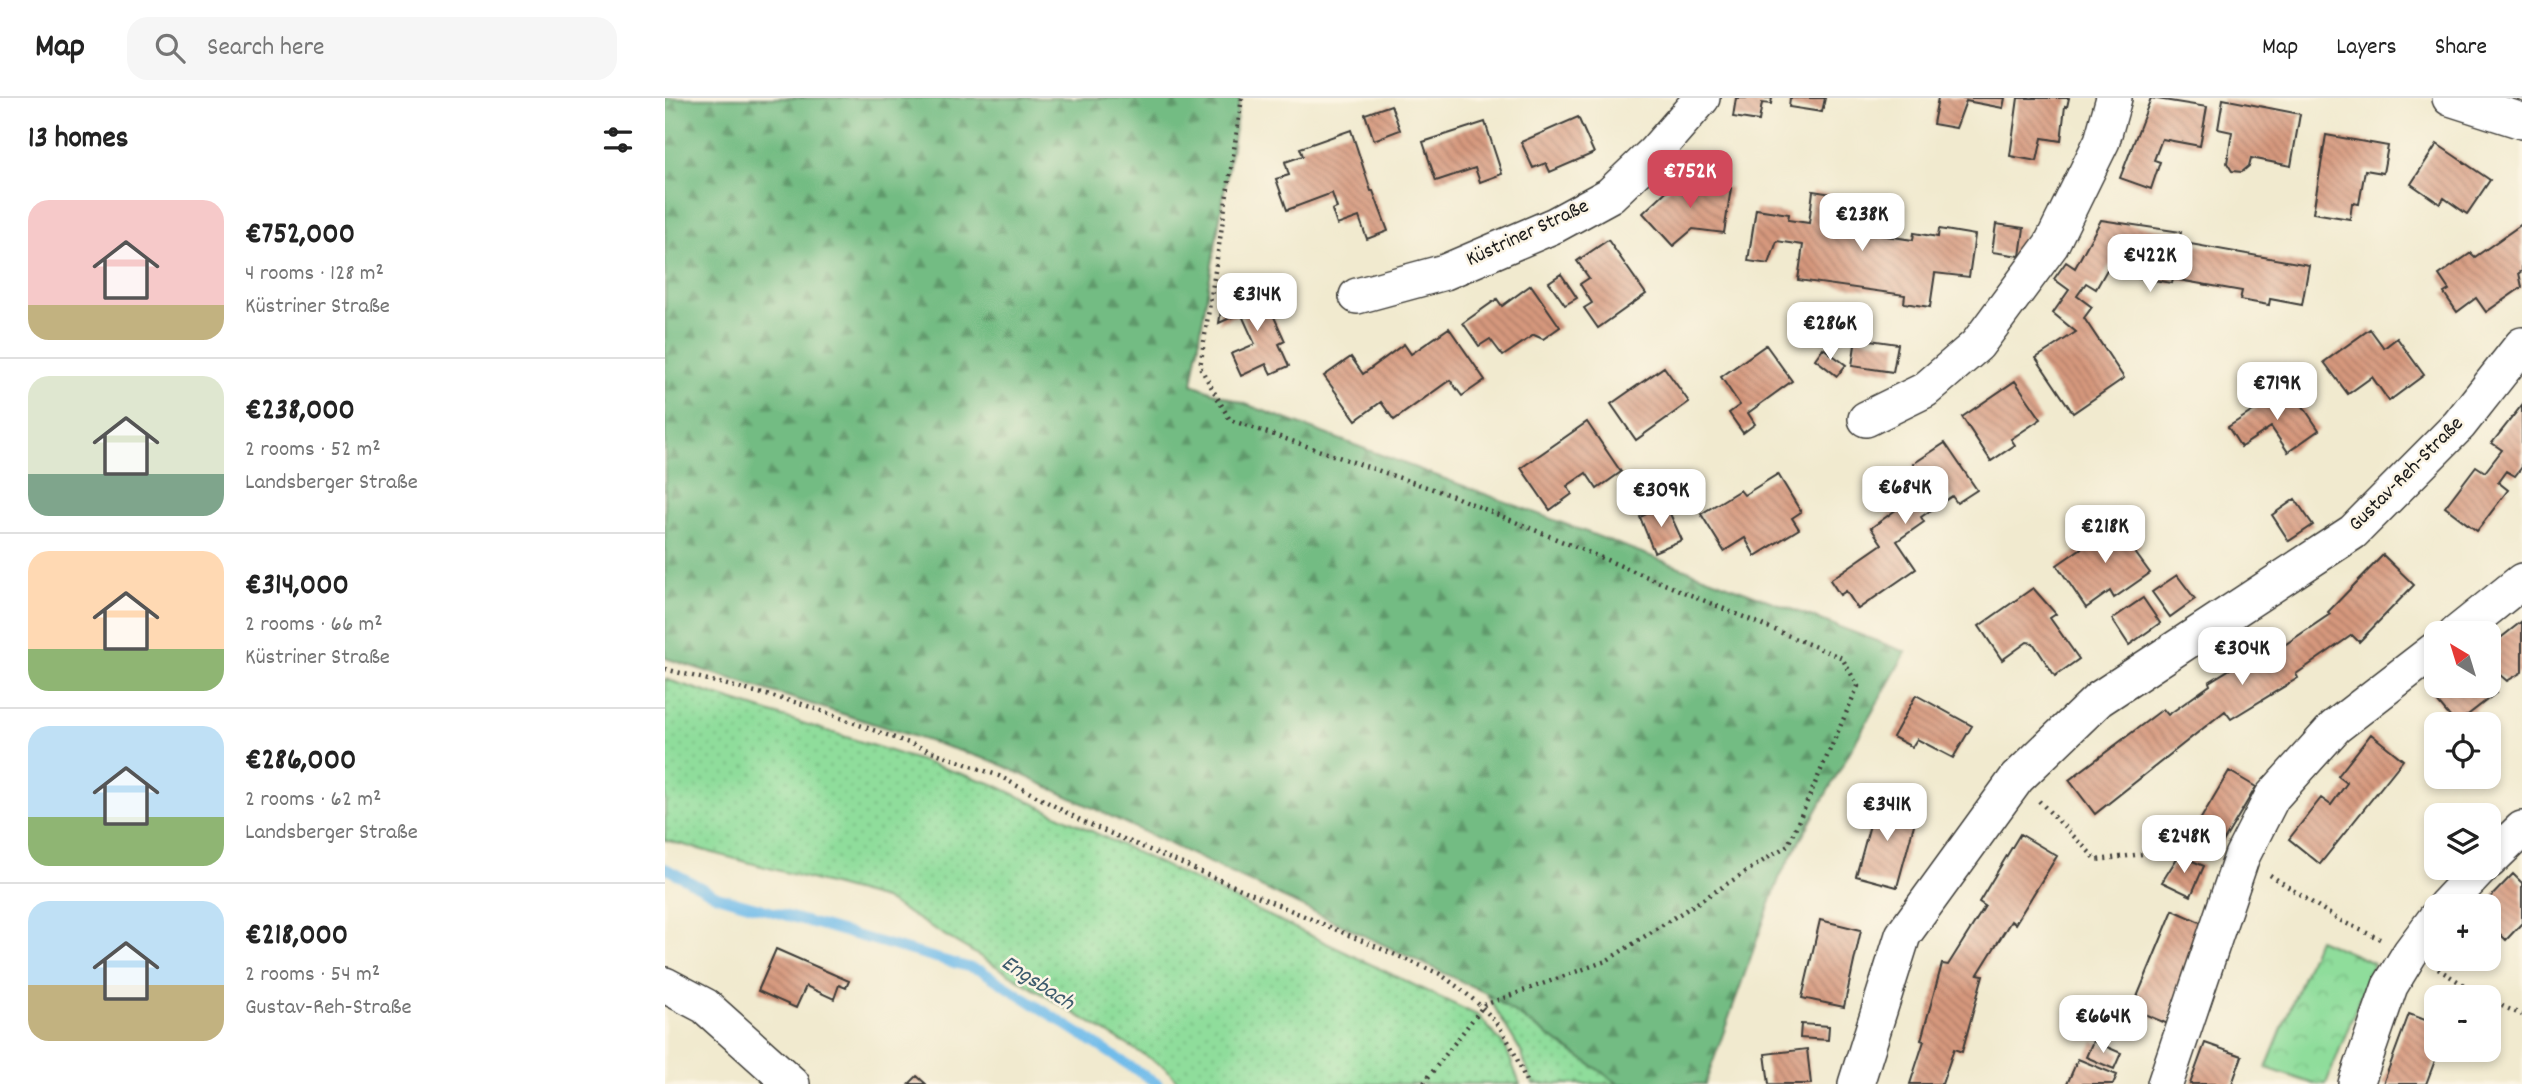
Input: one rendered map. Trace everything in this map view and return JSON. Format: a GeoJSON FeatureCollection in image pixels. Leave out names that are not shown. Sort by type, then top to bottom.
{"type":"FeatureCollection","features":[{"type":"Feature","properties":{"kind":"street","name":"Küstriner Straße"},"geometry":{"type":"LineString","coordinates":[[1357,296],[1445,272],[1555,225],[1609,195],[1654,153],[1702,98]]}},
{"type":"Feature","properties":{"kind":"street"},"geometry":{"type":"LineString","coordinates":[[1866,419],[1925,390],[1977,345],[2051,245],[2102,141],[2114,98]]}},
{"type":"Feature","properties":{"kind":"street"},"geometry":{"type":"LineString","coordinates":[[2450,98],[2522,121]]}},
{"type":"Feature","properties":{"kind":"street","name":"Gustav-Reh-Straße"},"geometry":{"type":"LineString","coordinates":[[1856,1084],[1903,935],[2017,778],[2099,699],[2353,532],[2459,425],[2522,345]]}},
{"type":"Feature","properties":{"kind":"street"},"geometry":{"type":"LineString","coordinates":[[2472,621],[2522,581]]}},
{"type":"Feature","properties":{"kind":"street"},"geometry":{"type":"LineString","coordinates":[[2165,1084],[2242,856],[2272,797],[2335,727],[2424,658]]}},
{"type":"Feature","properties":{"kind":"street"},"geometry":{"type":"LineString","coordinates":[[2501,849],[2522,829]]}},
{"type":"Feature","properties":{"kind":"street"},"geometry":{"type":"LineString","coordinates":[[2456,894],[2470,880]]}},
{"type":"Feature","properties":{"kind":"street"},"geometry":{"type":"LineString","coordinates":[[2356,1084],[2391,986],[2424,935]]}},
{"type":"Feature","properties":{"kind":"street"},"geometry":{"type":"LineString","coordinates":[[665,985],[705,1006],[792,1084]]}},
{"type":"Feature","properties":{"kind":"path"},"geometry":{"type":"LineString","coordinates":[[1242,98],[1201,367],[1230,420],[1453,496],[1842,658],[1858,686],[1788,845],[1606,961],[1484,1005],[1423,1084]]}},
{"type":"Feature","properties":{"kind":"path"},"geometry":{"type":"LineString","coordinates":[[665,670],[802,704],[999,776],[1084,822],[1440,974],[1484,1005],[1514,1049],[1527,1084]]}},
{"type":"Feature","properties":{"kind":"path"},"geometry":{"type":"LineString","coordinates":[[2017,778],[2097,860]]}},
{"type":"Feature","properties":{"kind":"path"},"geometry":{"type":"LineString","coordinates":[[2410,953],[2464,985]]}},
{"type":"Feature","properties":{"kind":"path"},"geometry":{"type":"LineString","coordinates":[[2501,1005],[2522,1015]]}},
{"type":"Feature","properties":{"kind":"green space"},"geometry":{"type":"Polygon","coordinates":[[[665,98],[1240,98],[1192,384],[1906,652],[1780,876],[1705,1084],[1619,1084],[1486,993],[995,762],[665,658],[665,98]]]}},
{"type":"Feature","properties":{"kind":"green space"},"geometry":{"type":"Polygon","coordinates":[[[665,679],[993,784],[1479,1016],[1506,1048],[1520,1084],[1180,1084],[1166,1068],[884,899],[665,840],[665,679]]]}},
{"type":"Feature","properties":{"kind":"green space"},"geometry":{"type":"Polygon","coordinates":[[[2318,939],[2374,963],[2326,1084],[2314,1084],[2266,1068],[2318,939]]]}},
{"type":"Feature","properties":{"kind":"green space"},"geometry":{"type":"Polygon","coordinates":[[[1486,993],[1619,1084],[1533,1084],[1520,1050],[1486,993]]]}},
{"type":"Feature","properties":{"kind":"building"},"geometry":{"type":"Polygon","coordinates":[[[1736,98],[1772,98],[1771,104],[1762,103],[1759,121],[1733,117],[1736,98]]]}},
{"type":"Feature","properties":{"kind":"building"},"geometry":{"type":"Polygon","coordinates":[[[1790,98],[1825,98],[1822,112],[1789,107],[1790,98]]]}},
{"type":"Feature","properties":{"kind":"building"},"geometry":{"type":"Polygon","coordinates":[[[1938,98],[2005,98],[2003,108],[1966,101],[1956,128],[1933,124],[1938,98]]]}},
{"type":"Feature","properties":{"kind":"building"},"geometry":{"type":"Polygon","coordinates":[[[2018,98],[2069,98],[2067,107],[2065,106],[2061,141],[2042,138],[2037,161],[2010,156],[2018,98]]]}},
{"type":"Feature","properties":{"kind":"building"},"geometry":{"type":"Polygon","coordinates":[[[2151,98],[2207,107],[2200,146],[2162,139],[2154,160],[2160,162],[2151,189],[2120,178],[2151,98]]]}},
{"type":"Feature","properties":{"kind":"building"},"geometry":{"type":"Polygon","coordinates":[[[2223,99],[2300,114],[2291,166],[2251,158],[2249,166],[2242,172],[2232,171],[2227,163],[2232,132],[2218,129],[2223,99]]]}},
{"type":"Feature","properties":{"kind":"building"},"geometry":{"type":"Polygon","coordinates":[[[1391,105],[1400,130],[1374,140],[1365,114],[1391,105]]]}},
{"type":"Feature","properties":{"kind":"building"},"geometry":{"type":"Polygon","coordinates":[[[1578,117],[1594,153],[1550,172],[1546,163],[1533,168],[1521,142],[1578,117]]]}},
{"type":"Feature","properties":{"kind":"building"},"geometry":{"type":"Polygon","coordinates":[[[1485,122],[1502,174],[1480,182],[1475,168],[1436,181],[1423,142],[1485,122]]]}},
{"type":"Feature","properties":{"kind":"building"},"geometry":{"type":"Polygon","coordinates":[[[1351,130],[1371,191],[1388,231],[1367,239],[1359,217],[1337,225],[1332,210],[1337,208],[1332,193],[1287,210],[1276,179],[1289,175],[1285,162],[1303,156],[1300,148],[1351,130]]]}},
{"type":"Feature","properties":{"kind":"building"},"geometry":{"type":"Polygon","coordinates":[[[2326,135],[2388,146],[2383,173],[2365,170],[2359,204],[2352,203],[2350,219],[2313,213],[2326,135]]]}},
{"type":"Feature","properties":{"kind":"building"},"geometry":{"type":"Polygon","coordinates":[[[2437,144],[2490,180],[2467,214],[2444,198],[2440,204],[2411,184],[2437,144]]]}},
{"type":"Feature","properties":{"kind":"building"},"geometry":{"type":"Polygon","coordinates":[[[1678,180],[1731,188],[1724,233],[1693,229],[1673,246],[1643,213],[1678,180]]]}},
{"type":"Feature","properties":{"kind":"building"},"geometry":{"type":"Polygon","coordinates":[[[1813,191],[1839,195],[1834,228],[1913,240],[1914,233],[1938,237],[1939,229],[1975,235],[1969,277],[1935,273],[1930,307],[1904,303],[1905,295],[1798,280],[1803,245],[1777,241],[1769,264],[1748,261],[1756,209],[1789,214],[1788,220],[1809,223],[1813,191]]]}},
{"type":"Feature","properties":{"kind":"building"},"geometry":{"type":"Polygon","coordinates":[[[2101,220],[2181,232],[2179,242],[2309,265],[2302,305],[2270,299],[2269,305],[2240,300],[2242,291],[2173,279],[2172,283],[2123,275],[2124,269],[2109,266],[2096,289],[2086,283],[2077,296],[2092,307],[2084,318],[2124,378],[2073,413],[2036,358],[2076,332],[2053,313],[2069,290],[2054,279],[2066,262],[2075,268],[2101,220]]]}},
{"type":"Feature","properties":{"kind":"building"},"geometry":{"type":"Polygon","coordinates":[[[1996,224],[2024,228],[2020,256],[1992,252],[1996,224]]]}},
{"type":"Feature","properties":{"kind":"building"},"geometry":{"type":"Polygon","coordinates":[[[2522,224],[2522,271],[2519,273],[2522,287],[2486,312],[2476,298],[2457,312],[2444,293],[2449,290],[2439,275],[2471,253],[2475,257],[2522,224]]]}},
{"type":"Feature","properties":{"kind":"building"},"geometry":{"type":"Polygon","coordinates":[[[1608,240],[1646,294],[1598,328],[1584,308],[1592,303],[1580,284],[1589,278],[1577,261],[1608,240]]]}},
{"type":"Feature","properties":{"kind":"building"},"geometry":{"type":"Polygon","coordinates":[[[1561,274],[1577,298],[1565,305],[1549,282],[1561,274]]]}},
{"type":"Feature","properties":{"kind":"building"},"geometry":{"type":"Polygon","coordinates":[[[1531,285],[1560,327],[1543,339],[1534,335],[1503,356],[1490,339],[1479,346],[1463,323],[1497,299],[1502,306],[1531,285]]]}},
{"type":"Feature","properties":{"kind":"building"},"geometry":{"type":"Polygon","coordinates":[[[1260,286],[1285,341],[1279,344],[1289,366],[1271,374],[1266,364],[1241,376],[1231,354],[1255,344],[1241,313],[1219,323],[1222,304],[1260,286]]]}},
{"type":"Feature","properties":{"kind":"building"},"geometry":{"type":"Polygon","coordinates":[[[1449,328],[1485,380],[1462,396],[1450,380],[1394,420],[1381,402],[1356,420],[1324,376],[1351,357],[1363,374],[1404,344],[1411,354],[1449,328]]]}},
{"type":"Feature","properties":{"kind":"building"},"geometry":{"type":"Polygon","coordinates":[[[2370,329],[2384,348],[2397,338],[2424,375],[2389,401],[2372,377],[2348,394],[2324,362],[2370,329]]]}},
{"type":"Feature","properties":{"kind":"building"},"geometry":{"type":"Polygon","coordinates":[[[1856,338],[1898,344],[1893,372],[1852,366],[1856,338]]]}},
{"type":"Feature","properties":{"kind":"building"},"geometry":{"type":"Polygon","coordinates":[[[1766,345],[1792,381],[1748,413],[1755,424],[1743,433],[1729,413],[1740,405],[1721,377],[1766,345]]]}},
{"type":"Feature","properties":{"kind":"building"},"geometry":{"type":"Polygon","coordinates":[[[1823,348],[1846,365],[1837,376],[1815,359],[1823,348]]]}},
{"type":"Feature","properties":{"kind":"building"},"geometry":{"type":"Polygon","coordinates":[[[1664,367],[1689,402],[1636,440],[1611,404],[1664,367]]]}},
{"type":"Feature","properties":{"kind":"building"},"geometry":{"type":"Polygon","coordinates":[[[2015,381],[2041,419],[2011,439],[2015,445],[1991,461],[1962,417],[2015,381]]]}},
{"type":"Feature","properties":{"kind":"building"},"geometry":{"type":"Polygon","coordinates":[[[2290,387],[2319,430],[2288,452],[2271,427],[2241,447],[2228,427],[2290,387]]]}},
{"type":"Feature","properties":{"kind":"building"},"geometry":{"type":"Polygon","coordinates":[[[2522,405],[2522,467],[2515,476],[2506,471],[2498,482],[2508,490],[2477,531],[2445,507],[2476,466],[2485,472],[2502,450],[2492,443],[2522,405]]]}},
{"type":"Feature","properties":{"kind":"building"},"geometry":{"type":"Polygon","coordinates":[[[1587,422],[1621,472],[1597,489],[1586,473],[1567,486],[1572,494],[1550,510],[1521,468],[1587,422]]]}},
{"type":"Feature","properties":{"kind":"building"},"geometry":{"type":"Polygon","coordinates":[[[1945,443],[1977,490],[1957,503],[1952,496],[1921,517],[1924,522],[1897,541],[1916,569],[1858,609],[1846,591],[1840,595],[1830,580],[1882,544],[1871,528],[1908,501],[1897,484],[1917,470],[1913,464],[1945,443]]]}},
{"type":"Feature","properties":{"kind":"building"},"geometry":{"type":"Polygon","coordinates":[[[1778,474],[1801,512],[1792,518],[1799,529],[1755,556],[1745,538],[1724,551],[1701,514],[1740,490],[1744,495],[1778,474]]]}},
{"type":"Feature","properties":{"kind":"building"},"geometry":{"type":"Polygon","coordinates":[[[2295,499],[2313,525],[2289,541],[2272,515],[2295,499]]]}},
{"type":"Feature","properties":{"kind":"building"},"geometry":{"type":"Polygon","coordinates":[[[1666,505],[1682,540],[1654,552],[1640,517],[1666,505]]]}},
{"type":"Feature","properties":{"kind":"building"},"geometry":{"type":"Polygon","coordinates":[[[2122,520],[2141,546],[2134,551],[2150,573],[2114,598],[2110,591],[2086,608],[2057,565],[2122,520]]]}},
{"type":"Feature","properties":{"kind":"building"},"geometry":{"type":"Polygon","coordinates":[[[2383,555],[2414,585],[2359,642],[2352,635],[2296,674],[2298,678],[2231,719],[2225,711],[2095,814],[2069,780],[2163,709],[2168,715],[2210,685],[2209,682],[2276,641],[2280,648],[2330,614],[2328,612],[2383,555]]]}},
{"type":"Feature","properties":{"kind":"building"},"geometry":{"type":"Polygon","coordinates":[[[2177,575],[2195,599],[2170,617],[2152,592],[2177,575]]]}},
{"type":"Feature","properties":{"kind":"building"},"geometry":{"type":"Polygon","coordinates":[[[2033,588],[2056,614],[2050,618],[2079,659],[2055,676],[2033,643],[2027,642],[2002,660],[1979,626],[2033,588]]]}},
{"type":"Feature","properties":{"kind":"building"},"geometry":{"type":"Polygon","coordinates":[[[2143,598],[2160,623],[2129,645],[2112,619],[2143,598]]]}},
{"type":"Feature","properties":{"kind":"building"},"geometry":{"type":"Polygon","coordinates":[[[2522,621],[2522,672],[2507,681],[2501,676],[2501,638],[2522,621]]]}},
{"type":"Feature","properties":{"kind":"building"},"geometry":{"type":"Polygon","coordinates":[[[1916,695],[1972,726],[1953,758],[1917,739],[1912,747],[1893,737],[1916,695]]]}},
{"type":"Feature","properties":{"kind":"building"},"geometry":{"type":"Polygon","coordinates":[[[2434,698],[2490,698],[2471,712],[2446,712],[2434,698]]]}},
{"type":"Feature","properties":{"kind":"building"},"geometry":{"type":"Polygon","coordinates":[[[2371,734],[2403,760],[2320,864],[2289,839],[2321,798],[2331,805],[2347,783],[2338,776],[2371,734]]]}},
{"type":"Feature","properties":{"kind":"building"},"geometry":{"type":"Polygon","coordinates":[[[2229,771],[2256,787],[2217,852],[2190,837],[2229,771]]]}},
{"type":"Feature","properties":{"kind":"building"},"geometry":{"type":"Polygon","coordinates":[[[1877,799],[1918,810],[1897,887],[1856,876],[1877,799]]]}},
{"type":"Feature","properties":{"kind":"building"},"geometry":{"type":"Polygon","coordinates":[[[2020,834],[2057,856],[2015,924],[2011,921],[1978,974],[1983,975],[1962,1052],[1954,1049],[1942,1084],[1910,1084],[1924,1041],[1921,1040],[1942,964],[1948,965],[1985,906],[1979,902],[2020,834]]]}},
{"type":"Feature","properties":{"kind":"building"},"geometry":{"type":"Polygon","coordinates":[[[2179,855],[2204,866],[2191,896],[2162,882],[2179,855]]]}},
{"type":"Feature","properties":{"kind":"building"},"geometry":{"type":"Polygon","coordinates":[[[2513,874],[2522,883],[2522,923],[2506,940],[2501,935],[2501,894],[2494,894],[2513,874]]]}},
{"type":"Feature","properties":{"kind":"building"},"geometry":{"type":"Polygon","coordinates":[[[2173,910],[2209,926],[2168,1024],[2132,1009],[2173,910]]]}},
{"type":"Feature","properties":{"kind":"building"},"geometry":{"type":"Polygon","coordinates":[[[1820,920],[1861,930],[1844,1007],[1802,998],[1820,920]]]}},
{"type":"Feature","properties":{"kind":"building"},"geometry":{"type":"Polygon","coordinates":[[[776,949],[849,981],[846,988],[839,985],[834,999],[806,986],[796,1008],[758,991],[776,949]]]}},
{"type":"Feature","properties":{"kind":"building"},"geometry":{"type":"Polygon","coordinates":[[[2409,1014],[2424,1020],[2424,1062],[2434,1062],[2426,1084],[2383,1084],[2409,1014]]]}},
{"type":"Feature","properties":{"kind":"building"},"geometry":{"type":"Polygon","coordinates":[[[1801,1024],[1829,1026],[1828,1040],[1800,1038],[1801,1024]]]}},
{"type":"Feature","properties":{"kind":"building"},"geometry":{"type":"Polygon","coordinates":[[[2093,1041],[2121,1053],[2114,1069],[2086,1057],[2093,1041]]]}},
{"type":"Feature","properties":{"kind":"building"},"geometry":{"type":"Polygon","coordinates":[[[2205,1043],[2242,1056],[2232,1084],[2190,1084],[2205,1043]]]}},
{"type":"Feature","properties":{"kind":"building"},"geometry":{"type":"Polygon","coordinates":[[[1807,1049],[1811,1084],[1769,1084],[1765,1054],[1807,1049]]]}},
{"type":"Feature","properties":{"kind":"building"},"geometry":{"type":"Polygon","coordinates":[[[2078,1059],[2117,1075],[2113,1084],[2067,1084],[2078,1059]]]}},
{"type":"Feature","properties":{"kind":"building"},"geometry":{"type":"Polygon","coordinates":[[[917,1076],[926,1084],[909,1084],[917,1076]]]}},
{"type":"Feature","properties":{"kind":"waterway","name":"Engsbach"},"geometry":{"type":"LineString","coordinates":[[665,868],[717,896],[982,971],[1158,1084]]}}]}
